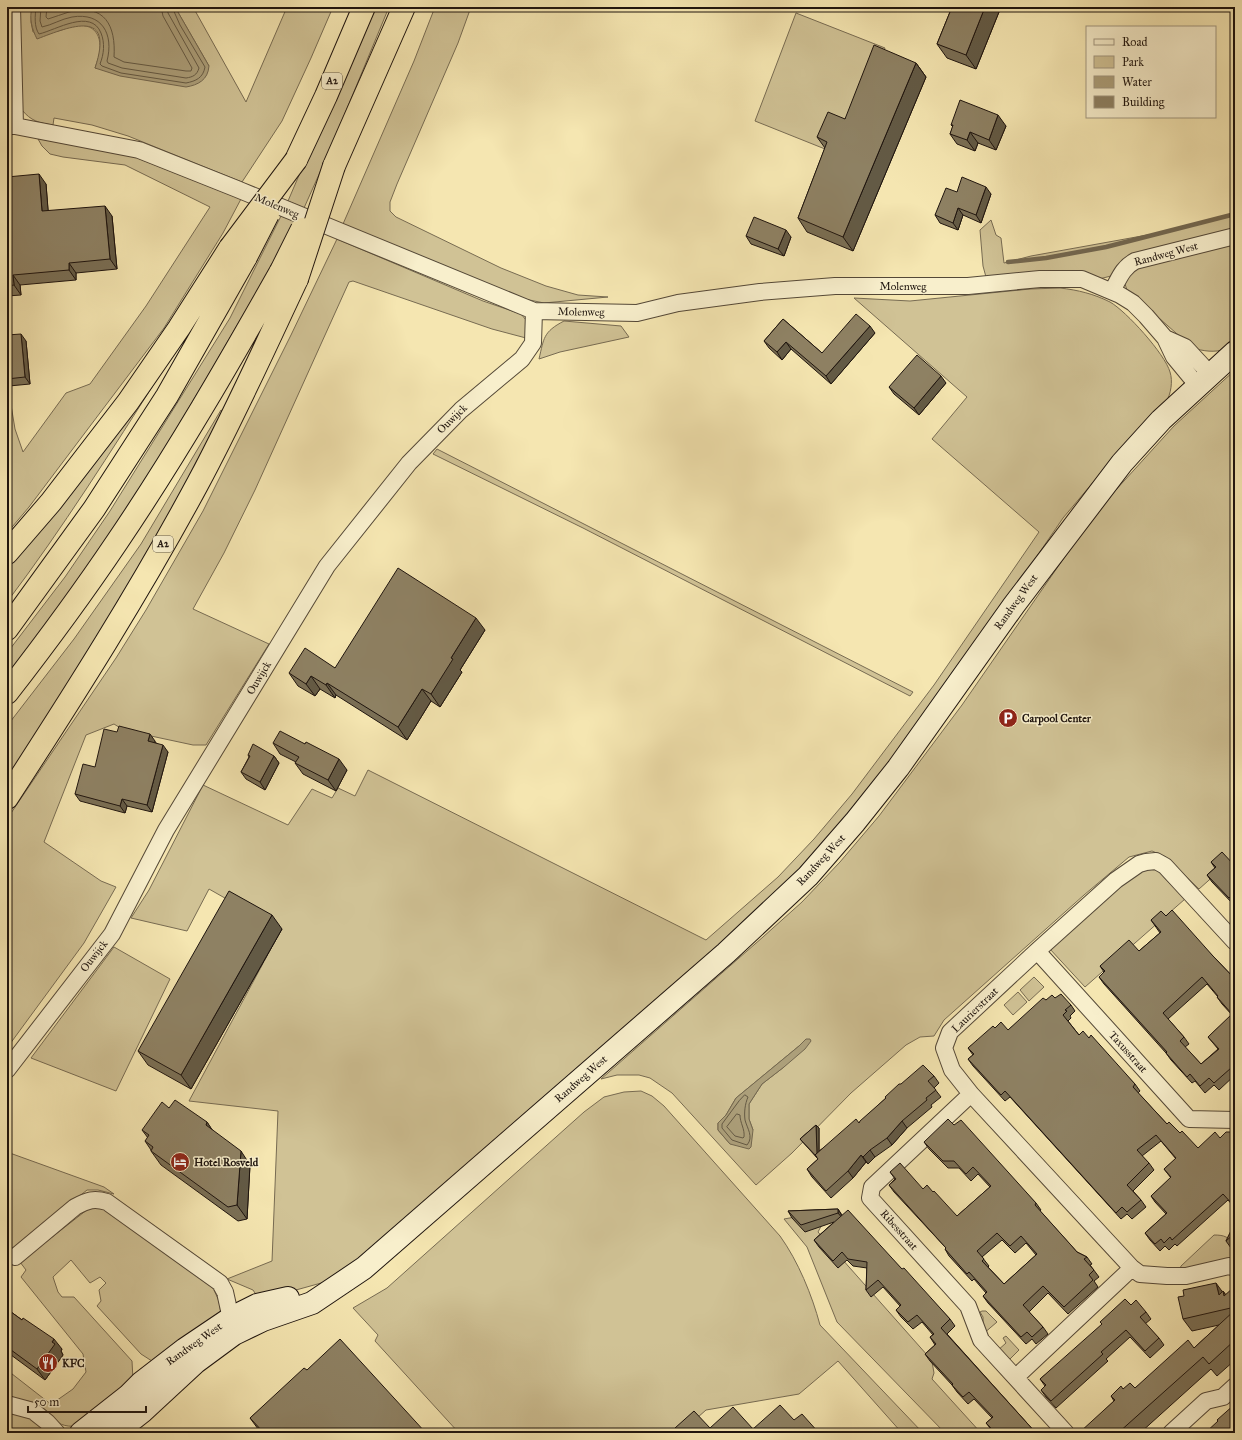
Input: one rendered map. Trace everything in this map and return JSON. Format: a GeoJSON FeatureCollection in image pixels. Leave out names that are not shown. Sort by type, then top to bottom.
{"type":"FeatureCollection","features":[{"type":"Feature","properties":{"kind":"highway","name":"A2"},"geometry":{"type":"LineString","coordinates":[[7,629],[94,509],[166,396],[238,253],[297,157],[326,96],[364,7]]}},
{"type":"Feature","properties":{"kind":"highway","name":"A2"},"geometry":{"type":"LineString","coordinates":[[7,798],[85,678],[138,589],[198,483],[248,384],[289,275],[334,166],[404,7]]}},
{"type":"Feature","properties":{"kind":"highway","name":"A2"},"geometry":{"type":"LineString","coordinates":[[7,553],[60,490],[128,402],[179,328],[238,253]]}},
{"type":"Feature","properties":{"kind":"highway","name":"A2"},"geometry":{"type":"LineString","coordinates":[[7,693],[62,621],[118,541],[289,275]]}},
{"type":"Feature","properties":{"kind":"street"},"geometry":{"type":"LineString","coordinates":[[11,126],[12,7]]}},
{"type":"Feature","properties":{"kind":"street","name":"Molenweg"},"geometry":{"type":"LineString","coordinates":[[11,126],[139,150],[534,311],[637,313],[678,303],[760,292],[836,286],[968,286],[1040,279],[1082,279],[1112,291],[1133,303],[1165,338],[1174,357],[1204,380]]}},
{"type":"Feature","properties":{"kind":"street","name":"Randweg West"},"geometry":{"type":"LineString","coordinates":[[1112,291],[1127,265],[1135,261],[1235,236]]}},
{"type":"Feature","properties":{"kind":"street","name":"Ouwijck"},"geometry":{"type":"LineString","coordinates":[[7,1070],[112,934],[166,830],[326,566],[409,463],[461,410],[522,359],[533,343],[534,311]]}},
{"type":"Feature","properties":{"kind":"street","name":"Randweg West"},"geometry":{"type":"LineString","coordinates":[[115,1433],[143,1411],[256,1305],[283,1299],[326,1293],[370,1263],[720,958],[808,876],[855,822],[898,768],[1014,604],[1122,463],[1161,420],[1235,352]]}},
{"type":"Feature","properties":{"kind":"street","name":"Laurierstraat"},"geometry":{"type":"LineString","coordinates":[[1235,942],[1165,866],[1156,861],[1139,864],[1116,880],[1037,950],[950,1032],[944,1048],[952,1070],[971,1094],[1132,1268],[1140,1274],[1167,1276],[1186,1276],[1228,1266],[1235,1268]]}},
{"type":"Feature","properties":{"kind":"street","name":"Taxusstraat"},"geometry":{"type":"LineString","coordinates":[[1037,950],[1189,1119],[1235,1120]]}},
{"type":"Feature","properties":{"kind":"street","name":"Ribesstraat"},"geometry":{"type":"LineString","coordinates":[[971,1094],[872,1187],[870,1198],[968,1306],[982,1340],[1066,1433]]}},
{"type":"Feature","properties":{"kind":"street"},"geometry":{"type":"LineString","coordinates":[[15,1257],[75,1207],[86,1201],[98,1199],[107,1202],[220,1283],[225,1292],[233,1326]]}},
{"type":"Feature","properties":{"kind":"street"},"geometry":{"type":"LineString","coordinates":[[1016,1377],[1132,1268]]}},
{"type":"Feature","properties":{"kind":"street","name":"Randweg West"},"geometry":{"type":"LineString","coordinates":[[81,1433],[128,1396],[140,1383],[185,1349],[233,1326]]}},
{"type":"Feature","properties":{"kind":"street"},"geometry":{"type":"LineString","coordinates":[[1171,1433],[1206,1401],[1223,1397],[1235,1386]]}},
{"type":"Feature","properties":{"kind":"street"},"geometry":{"type":"LineString","coordinates":[[7,1404],[33,1410],[57,1433]]}},
{"type":"Feature","properties":{"kind":"green space"},"geometry":{"type":"Polygon","coordinates":[[[17,7],[32,7],[31,22],[33,32],[58,31],[71,26],[81,25],[92,28],[96,32],[100,42],[99,56],[95,68],[209,66],[175,7],[193,7],[246,102],[287,7],[333,7],[282,121],[242,182],[128,136],[92,125],[54,118],[53,125],[39,122],[29,117],[22,110],[17,7]]]}},
{"type":"Feature","properties":{"kind":"green space"},"geometry":{"type":"Polygon","coordinates":[[[371,7],[389,7],[329,152],[304,208],[288,201],[371,7]]]}},
{"type":"Feature","properties":{"kind":"green space"},"geometry":{"type":"Polygon","coordinates":[[[435,7],[471,7],[458,43],[397,184],[390,202],[390,211],[396,217],[501,268],[546,286],[578,295],[608,297],[544,303],[520,298],[343,224],[414,61],[435,7]]]}},
{"type":"Feature","properties":{"kind":"green space"},"geometry":{"type":"Polygon","coordinates":[[[796,13],[885,48],[852,130],[825,149],[755,121],[796,13]]]}},
{"type":"Feature","properties":{"kind":"green space"},"geometry":{"type":"Polygon","coordinates":[[[44,138],[125,153],[241,199],[223,233],[164,328],[29,507],[7,533],[7,381],[15,429],[23,452],[66,393],[90,384],[146,306],[210,207],[125,165],[50,154],[42,146],[38,139],[44,138]]]}},
{"type":"Feature","properties":{"kind":"green space"},"geometry":{"type":"Polygon","coordinates":[[[1235,213],[1235,230],[1124,264],[1111,276],[1099,279],[986,277],[983,266],[980,230],[991,220],[996,235],[1001,238],[1004,263],[1031,256],[1164,232],[1235,213]]]}},
{"type":"Feature","properties":{"kind":"green space"},"geometry":{"type":"Polygon","coordinates":[[[281,216],[297,222],[206,379],[81,589],[7,684],[7,653],[65,577],[110,511],[230,318],[281,216]]]}},
{"type":"Feature","properties":{"kind":"green space"},"geometry":{"type":"Polygon","coordinates":[[[337,239],[483,301],[521,314],[526,320],[526,338],[492,329],[353,281],[349,282],[255,490],[224,553],[193,609],[269,644],[206,745],[193,745],[137,733],[122,729],[114,724],[86,735],[44,842],[101,881],[116,887],[84,943],[7,1048],[7,819],[116,658],[146,610],[203,511],[337,239]]]}},
{"type":"Feature","properties":{"kind":"green space"},"geometry":{"type":"Polygon","coordinates":[[[1235,240],[1235,341],[1225,349],[1209,351],[1193,348],[1128,293],[1125,284],[1126,277],[1134,270],[1148,264],[1235,240]]]}},
{"type":"Feature","properties":{"kind":"green space"},"geometry":{"type":"Polygon","coordinates":[[[1060,288],[1086,293],[1110,302],[1135,323],[1153,344],[1167,364],[1171,379],[1168,399],[1127,442],[1063,518],[944,692],[823,847],[748,920],[368,1252],[332,1280],[259,1299],[253,1290],[227,1279],[272,1261],[278,1111],[189,1101],[281,930],[209,889],[187,931],[131,918],[149,890],[203,785],[288,825],[312,789],[332,798],[338,788],[355,796],[368,770],[706,940],[778,877],[814,839],[852,794],[934,685],[1039,532],[932,439],[967,397],[854,298],[910,301],[1030,289],[1060,288]]]}},
{"type":"Feature","properties":{"kind":"green space"},"geometry":{"type":"Polygon","coordinates":[[[564,321],[621,326],[629,337],[560,352],[539,359],[542,346],[548,332],[564,321]]]}},
{"type":"Feature","properties":{"kind":"green space"},"geometry":{"type":"Polygon","coordinates":[[[1235,370],[1235,857],[1199,889],[1166,857],[1152,851],[1129,857],[1084,895],[944,1020],[934,1036],[920,1037],[906,1045],[851,1093],[792,1153],[756,1185],[672,1093],[650,1078],[639,1075],[617,1075],[601,1079],[802,902],[840,862],[879,816],[962,705],[1082,532],[1114,492],[1174,426],[1235,370]],[[806,1039],[736,1098],[726,1115],[718,1123],[718,1130],[730,1144],[753,1130],[749,1119],[749,1104],[762,1084],[784,1067],[806,1039]]]}},
{"type":"Feature","properties":{"kind":"green space"},"geometry":{"type":"Polygon","coordinates":[[[161,373],[67,518],[7,602],[7,565],[63,498],[161,373]]]}},
{"type":"Feature","properties":{"kind":"green space"},"geometry":{"type":"Polygon","coordinates":[[[221,410],[225,413],[143,569],[7,785],[7,726],[74,639],[141,544],[221,410]]]}},
{"type":"Feature","properties":{"kind":"green space"},"geometry":{"type":"Polygon","coordinates":[[[437,449],[913,692],[910,696],[583,528],[433,454],[437,449]]]}},
{"type":"Feature","properties":{"kind":"green space"},"geometry":{"type":"Polygon","coordinates":[[[1155,868],[1185,899],[1085,987],[1049,948],[1135,871],[1155,868]]]}},
{"type":"Feature","properties":{"kind":"green space"},"geometry":{"type":"Polygon","coordinates":[[[114,947],[170,979],[116,1091],[31,1058],[114,947]]]}},
{"type":"Feature","properties":{"kind":"green space"},"geometry":{"type":"Polygon","coordinates":[[[1034,977],[1044,987],[1029,1001],[1020,990],[1034,977]]]}},
{"type":"Feature","properties":{"kind":"green space"},"geometry":{"type":"Polygon","coordinates":[[[1018,992],[1027,1002],[1013,1015],[1004,1005],[1018,992]]]}},
{"type":"Feature","properties":{"kind":"green space"},"geometry":{"type":"Polygon","coordinates":[[[641,1091],[652,1096],[664,1106],[780,1236],[793,1256],[804,1279],[820,1325],[923,1433],[902,1433],[838,1361],[799,1394],[706,1410],[680,1433],[459,1433],[375,1341],[378,1335],[353,1308],[387,1288],[584,1112],[604,1097],[624,1092],[641,1091]]]}},
{"type":"Feature","properties":{"kind":"green space"},"geometry":{"type":"Polygon","coordinates":[[[7,1152],[104,1187],[114,1194],[98,1190],[87,1190],[7,1254],[7,1152]]]}},
{"type":"Feature","properties":{"kind":"green space"},"geometry":{"type":"Polygon","coordinates":[[[97,1207],[103,1208],[213,1288],[219,1301],[221,1314],[155,1363],[141,1354],[97,1306],[101,1301],[99,1290],[106,1283],[100,1277],[90,1283],[71,1260],[53,1277],[58,1292],[62,1297],[74,1297],[132,1361],[133,1380],[78,1426],[69,1426],[56,1421],[39,1405],[29,1401],[7,1399],[7,1370],[48,1402],[53,1403],[73,1389],[86,1372],[83,1354],[21,1277],[26,1270],[20,1262],[88,1209],[97,1207]]]}},
{"type":"Feature","properties":{"kind":"green space"},"geometry":{"type":"Polygon","coordinates":[[[829,1211],[818,1232],[928,1356],[931,1356],[934,1373],[932,1379],[981,1433],[945,1433],[837,1322],[807,1247],[784,1219],[829,1211]]]}},
{"type":"Feature","properties":{"kind":"green space"},"geometry":{"type":"Polygon","coordinates":[[[1214,1235],[1226,1237],[1235,1245],[1235,1259],[1180,1269],[1181,1266],[1214,1235]]]}},
{"type":"Feature","properties":{"kind":"green space"},"geometry":{"type":"Polygon","coordinates":[[[986,1311],[997,1322],[983,1334],[983,1317],[980,1312],[986,1311]]]}},
{"type":"Feature","properties":{"kind":"green space"},"geometry":{"type":"Polygon","coordinates":[[[1006,1336],[1019,1350],[1007,1362],[997,1351],[1006,1343],[1003,1338],[1006,1336]]]}},
{"type":"Feature","properties":{"kind":"green space"},"geometry":{"type":"Polygon","coordinates":[[[7,1412],[29,1414],[47,1433],[7,1433],[7,1412]]]}},
{"type":"Feature","properties":{"kind":"water"},"geometry":{"type":"Polygon","coordinates":[[[32,7],[175,7],[209,66],[207,75],[202,81],[195,85],[186,87],[120,76],[95,68],[100,49],[99,36],[94,29],[86,26],[76,27],[37,39],[32,24],[32,7]]]}},
{"type":"Feature","properties":{"kind":"water"},"geometry":{"type":"Polygon","coordinates":[[[806,1039],[810,1039],[811,1041],[805,1049],[762,1084],[749,1104],[749,1119],[753,1130],[751,1147],[749,1149],[730,1144],[718,1130],[718,1123],[726,1115],[736,1098],[806,1039]]]}},
{"type":"Feature","properties":{"kind":"building"},"geometry":{"type":"Polygon","coordinates":[[[952,7],[985,7],[966,55],[937,44],[952,7]]]}},
{"type":"Feature","properties":{"kind":"building"},"geometry":{"type":"Polygon","coordinates":[[[874,45],[916,63],[843,237],[798,218],[827,142],[817,137],[828,112],[845,119],[874,45]]]}},
{"type":"Feature","properties":{"kind":"building"},"geometry":{"type":"Polygon","coordinates":[[[960,100],[998,115],[989,140],[970,132],[967,140],[950,134],[953,125],[951,125],[960,100]]]}},
{"type":"Feature","properties":{"kind":"building"},"geometry":{"type":"Polygon","coordinates":[[[39,174],[42,211],[105,206],[110,259],[69,263],[69,270],[13,275],[14,285],[7,286],[7,177],[39,174]]]}},
{"type":"Feature","properties":{"kind":"building"},"geometry":{"type":"Polygon","coordinates":[[[962,177],[986,187],[976,215],[958,208],[953,223],[935,215],[946,188],[957,192],[962,177]]]}},
{"type":"Feature","properties":{"kind":"building"},"geometry":{"type":"Polygon","coordinates":[[[754,217],[786,230],[778,249],[746,236],[754,217]]]}},
{"type":"Feature","properties":{"kind":"building"},"geometry":{"type":"Polygon","coordinates":[[[856,314],[870,326],[826,376],[786,342],[777,352],[764,341],[783,319],[822,353],[856,314]]]}},
{"type":"Feature","properties":{"kind":"building"},"geometry":{"type":"Polygon","coordinates":[[[21,334],[25,377],[7,379],[7,335],[21,334]]]}},
{"type":"Feature","properties":{"kind":"building"},"geometry":{"type":"Polygon","coordinates":[[[917,355],[941,376],[914,408],[889,387],[917,355]]]}},
{"type":"Feature","properties":{"kind":"building"},"geometry":{"type":"Polygon","coordinates":[[[398,568],[476,618],[431,694],[422,689],[398,727],[327,683],[326,685],[311,676],[306,684],[289,673],[305,648],[335,668],[398,568]]]}},
{"type":"Feature","properties":{"kind":"building"},"geometry":{"type":"Polygon","coordinates":[[[119,726],[150,734],[148,741],[163,745],[147,805],[122,799],[120,806],[75,794],[83,764],[95,767],[104,729],[117,732],[119,726]]]}},
{"type":"Feature","properties":{"kind":"building"},"geometry":{"type":"Polygon","coordinates":[[[280,731],[305,744],[306,742],[339,759],[328,780],[295,763],[299,757],[273,743],[280,731]]]}},
{"type":"Feature","properties":{"kind":"building"},"geometry":{"type":"Polygon","coordinates":[[[253,744],[274,756],[260,782],[241,772],[250,756],[248,755],[253,744]]]}},
{"type":"Feature","properties":{"kind":"building"},"geometry":{"type":"Polygon","coordinates":[[[1222,852],[1235,866],[1235,900],[1232,896],[1229,898],[1207,875],[1216,867],[1211,862],[1222,852]]]}},
{"type":"Feature","properties":{"kind":"building"},"geometry":{"type":"Polygon","coordinates":[[[229,891],[272,915],[181,1075],[138,1051],[229,891]]]}},
{"type":"Feature","properties":{"kind":"building"},"geometry":{"type":"Polygon","coordinates":[[[1172,910],[1235,979],[1235,1073],[1231,1068],[1214,1083],[1209,1078],[1200,1086],[1190,1074],[1187,1077],[1166,1053],[1167,1052],[1099,977],[1105,971],[1100,966],[1129,940],[1139,951],[1161,932],[1151,920],[1161,911],[1166,916],[1172,910]],[[1202,977],[1163,1013],[1184,1037],[1180,1041],[1201,1064],[1219,1049],[1208,1037],[1232,1014],[1217,997],[1218,996],[1202,977]]]}},
{"type":"Feature","properties":{"kind":"building"},"geometry":{"type":"Polygon","coordinates":[[[1061,994],[1071,1005],[1065,1010],[1067,1011],[1063,1015],[1079,1035],[1083,1031],[1089,1038],[1091,1035],[1135,1084],[1133,1087],[1167,1124],[1169,1122],[1180,1133],[1182,1131],[1198,1148],[1215,1132],[1220,1138],[1226,1132],[1231,1132],[1235,1137],[1235,1207],[1223,1194],[1172,1240],[1170,1237],[1164,1243],[1161,1239],[1155,1244],[1145,1233],[1167,1213],[1151,1196],[1171,1177],[1164,1169],[1176,1158],[1156,1135],[1137,1150],[1149,1163],[1127,1185],[1141,1200],[1127,1212],[1122,1207],[1116,1213],[1005,1091],[1001,1095],[968,1059],[974,1054],[968,1048],[993,1026],[995,1028],[1001,1022],[1008,1030],[1043,998],[1046,1000],[1052,995],[1055,998],[1061,994]]]}},
{"type":"Feature","properties":{"kind":"building"},"geometry":{"type":"Polygon","coordinates":[[[923,1065],[934,1076],[928,1081],[936,1090],[926,1098],[927,1100],[902,1121],[887,1138],[863,1157],[861,1155],[848,1171],[826,1191],[807,1169],[818,1159],[815,1155],[856,1119],[859,1123],[899,1084],[901,1084],[923,1065]]]}},
{"type":"Feature","properties":{"kind":"building"},"geometry":{"type":"Polygon","coordinates":[[[175,1100],[207,1122],[206,1125],[241,1151],[237,1205],[228,1207],[151,1151],[153,1147],[145,1141],[149,1135],[142,1130],[162,1102],[169,1108],[175,1100]]]}},
{"type":"Feature","properties":{"kind":"building"},"geometry":{"type":"Polygon","coordinates":[[[948,1119],[954,1125],[961,1120],[1036,1203],[1035,1205],[1077,1252],[1087,1257],[1084,1259],[1094,1270],[1089,1275],[1093,1280],[1064,1307],[1043,1286],[1023,1305],[1043,1327],[1032,1337],[1027,1332],[1021,1337],[983,1296],[987,1292],[969,1272],[967,1274],[945,1249],[946,1248],[889,1185],[896,1179],[890,1172],[900,1163],[923,1189],[927,1185],[957,1216],[991,1186],[973,1167],[966,1174],[954,1161],[943,1161],[924,1142],[948,1119]],[[997,1233],[977,1251],[984,1259],[982,1261],[1004,1284],[1037,1254],[1021,1236],[1010,1246],[997,1233]]]}},
{"type":"Feature","properties":{"kind":"building"},"geometry":{"type":"Polygon","coordinates":[[[816,1125],[817,1153],[815,1155],[800,1139],[816,1125]]]}},
{"type":"Feature","properties":{"kind":"building"},"geometry":{"type":"Polygon","coordinates":[[[838,1209],[838,1213],[801,1225],[788,1211],[838,1209]]]}},
{"type":"Feature","properties":{"kind":"building"},"geometry":{"type":"Polygon","coordinates":[[[848,1210],[902,1269],[904,1268],[950,1319],[941,1328],[1036,1433],[996,1433],[986,1423],[993,1417],[969,1392],[963,1397],[925,1354],[936,1344],[930,1337],[934,1334],[917,1315],[908,1322],[896,1310],[901,1305],[878,1280],[866,1290],[867,1262],[848,1259],[842,1252],[833,1261],[814,1240],[848,1210]]]}},
{"type":"Feature","properties":{"kind":"building"},"geometry":{"type":"Polygon","coordinates":[[[1235,1223],[1235,1233],[1226,1241],[1235,1223]]]}},
{"type":"Feature","properties":{"kind":"building"},"geometry":{"type":"Polygon","coordinates":[[[1216,1283],[1219,1295],[1223,1291],[1224,1296],[1233,1288],[1235,1291],[1235,1307],[1183,1319],[1178,1297],[1184,1296],[1183,1290],[1216,1283]]]}},
{"type":"Feature","properties":{"kind":"building"},"geometry":{"type":"Polygon","coordinates":[[[1125,1299],[1131,1305],[1136,1300],[1146,1312],[1140,1317],[1159,1338],[1145,1351],[1126,1330],[1101,1352],[1103,1354],[1051,1401],[1041,1390],[1046,1385],[1040,1379],[1102,1324],[1100,1322],[1125,1299]]]}},
{"type":"Feature","properties":{"kind":"building"},"geometry":{"type":"Polygon","coordinates":[[[7,1309],[22,1320],[23,1318],[54,1339],[52,1342],[55,1344],[37,1369],[7,1347],[7,1309]]]}},
{"type":"Feature","properties":{"kind":"building"},"geometry":{"type":"Polygon","coordinates":[[[1235,1310],[1235,1340],[1209,1364],[1203,1357],[1118,1433],[1080,1432],[1115,1400],[1111,1396],[1121,1386],[1123,1389],[1130,1383],[1135,1388],[1188,1340],[1194,1348],[1235,1310]]]}},
{"type":"Feature","properties":{"kind":"building"},"geometry":{"type":"Polygon","coordinates":[[[340,1339],[426,1433],[264,1433],[250,1418],[304,1368],[307,1370],[340,1339]]]}},
{"type":"Feature","properties":{"kind":"building"},"geometry":{"type":"Polygon","coordinates":[[[1235,1404],[1235,1433],[1205,1433],[1218,1421],[1217,1420],[1235,1404]]]}},
{"type":"Feature","properties":{"kind":"building"},"geometry":{"type":"Polygon","coordinates":[[[780,1405],[794,1420],[802,1414],[819,1433],[680,1433],[675,1428],[694,1411],[710,1428],[733,1407],[753,1429],[780,1405]]]}},
{"type":"Feature","properties":{"kind":"waterway"},"geometry":{"type":"LineString","coordinates":[[1008,262],[1046,258],[1106,247],[1235,214]]}},
{"type":"Feature","properties":{"kind":"place","name":"Carpool Center"},"geometry":{"type":"Point","coordinates":[1008,718]}},
{"type":"Feature","properties":{"kind":"place","name":"Hotel Rosveld"},"geometry":{"type":"Point","coordinates":[180,1162]}},
{"type":"Feature","properties":{"kind":"place","name":"KFC"},"geometry":{"type":"Point","coordinates":[48,1363]}}]}
